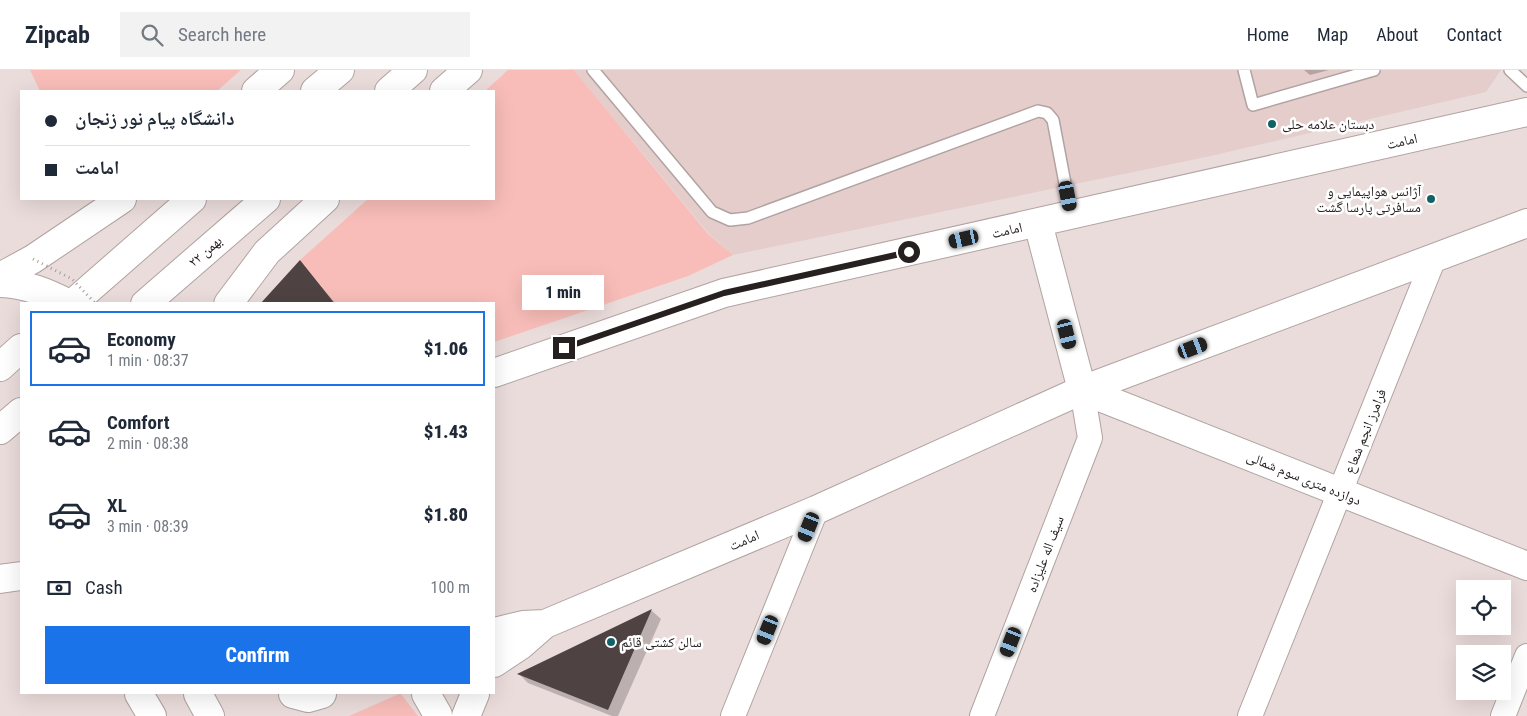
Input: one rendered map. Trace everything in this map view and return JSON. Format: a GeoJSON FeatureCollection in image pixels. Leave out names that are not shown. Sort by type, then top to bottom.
{"type":"FeatureCollection","features":[{"type":"Feature","properties":{"kind":"main road"},"geometry":{"type":"LineString","coordinates":[[257,90],[280,70]]}},
{"type":"Feature","properties":{"kind":"main road"},"geometry":{"type":"LineString","coordinates":[[316,90],[340,70]]}},
{"type":"Feature","properties":{"kind":"main road"},"geometry":{"type":"LineString","coordinates":[[390,90],[412,70]]}},
{"type":"Feature","properties":{"kind":"main road"},"geometry":{"type":"LineString","coordinates":[[445,90],[468,70]]}},
{"type":"Feature","properties":{"kind":"main road","name":"امامت"},"geometry":{"type":"LineString","coordinates":[[495,373],[724,293],[1527,112]]}},
{"type":"Feature","properties":{"kind":"main road"},"geometry":{"type":"LineString","coordinates":[[0,277],[33,259],[121,200]]}},
{"type":"Feature","properties":{"kind":"main road"},"geometry":{"type":"LineString","coordinates":[[73,302],[191,200]]}},
{"type":"Feature","properties":{"kind":"main road","name":"۲۲ بهمن"},"geometry":{"type":"LineString","coordinates":[[147,302],[265,200]]}},
{"type":"Feature","properties":{"kind":"main road"},"geometry":{"type":"LineString","coordinates":[[230,302],[267,252],[324,200]]}},
{"type":"Feature","properties":{"kind":"main road"},"geometry":{"type":"LineString","coordinates":[[1038,222],[1082,390]]}},
{"type":"Feature","properties":{"kind":"main road","name":"امامت"},"geometry":{"type":"LineString","coordinates":[[546,624],[816,510],[1082,390],[1527,223]]}},
{"type":"Feature","properties":{"kind":"main road"},"geometry":{"type":"LineString","coordinates":[[0,283],[17,284],[43,291],[67,302]]}},
{"type":"Feature","properties":{"kind":"main road"},"geometry":{"type":"LineString","coordinates":[[0,367],[20,349]]}},
{"type":"Feature","properties":{"kind":"main road","name":"دوازده متری سوم شمالی"},"geometry":{"type":"LineString","coordinates":[[1082,390],[1527,566]]}},
{"type":"Feature","properties":{"kind":"main road"},"geometry":{"type":"LineString","coordinates":[[0,430],[20,413]]}},
{"type":"Feature","properties":{"kind":"main road"},"geometry":{"type":"LineString","coordinates":[[495,632],[523,625],[546,624]]}},
{"type":"Feature","properties":{"kind":"main road"},"geometry":{"type":"LineString","coordinates":[[495,662],[521,645],[546,624]]}},
{"type":"Feature","properties":{"kind":"main road"},"geometry":{"type":"LineString","coordinates":[[139,694],[152,716]]}},
{"type":"Feature","properties":{"kind":"main road"},"geometry":{"type":"LineString","coordinates":[[198,694],[210,716]]}},
{"type":"Feature","properties":{"kind":"main road"},"geometry":{"type":"LineString","coordinates":[[293,694],[308,698],[322,694]]}},
{"type":"Feature","properties":{"kind":"main road"},"geometry":{"type":"LineString","coordinates":[[466,716],[475,694]]}},
{"type":"Feature","properties":{"kind":"street","name":"فرامرز انجم شعاع"},"geometry":{"type":"LineString","coordinates":[[1250,716],[1434,258]]}},
{"type":"Feature","properties":{"kind":"street","name":"سیف اله علیزاده"},"geometry":{"type":"LineString","coordinates":[[982,716],[1090,438],[1082,390]]}},
{"type":"Feature","properties":{"kind":"street"},"geometry":{"type":"LineString","coordinates":[[733,716],[816,510]]}},
{"type":"Feature","properties":{"kind":"street"},"geometry":{"type":"LineString","coordinates":[[1503,716],[1527,656]]}},
{"type":"Feature","properties":{"kind":"lane"},"geometry":{"type":"LineString","coordinates":[[593,70],[712,212],[730,220],[748,218],[1038,111],[1048,113],[1053,120],[1071,215]]}},
{"type":"Feature","properties":{"kind":"lane"},"geometry":{"type":"LineString","coordinates":[[1244,70],[1253,105],[1374,70]]}},
{"type":"Feature","properties":{"kind":"lane"},"geometry":{"type":"LineString","coordinates":[[1510,70],[1527,86]]}},
{"type":"Feature","properties":{"kind":"path"},"geometry":{"type":"LineString","coordinates":[[33,259],[72,279],[94,302]]}},
{"type":"Feature","properties":{"kind":"shaded area"},"geometry":{"type":"Polygon","coordinates":[[[30,70],[241,70],[218,90],[40,90],[30,70]]]}},
{"type":"Feature","properties":{"kind":"shaded area"},"geometry":{"type":"Polygon","coordinates":[[[508,70],[574,70],[708,234],[733,255],[688,276],[495,342],[495,302],[333,302],[300,260],[367,200],[495,200],[495,90],[486,90],[508,70]]]}},
{"type":"Feature","properties":{"kind":"shaded area"},"geometry":{"type":"Polygon","coordinates":[[[574,70],[1501,70],[1486,92],[1206,157],[733,255],[709,234],[574,70]]]}},
{"type":"Feature","properties":{"kind":"shaded area"},"geometry":{"type":"Polygon","coordinates":[[[401,694],[418,716],[349,716],[401,694]]]}},
{"type":"Feature","properties":{"kind":"building"},"geometry":{"type":"Polygon","coordinates":[[[300,260],[333,302],[262,302],[300,260]]]}},
{"type":"Feature","properties":{"kind":"building","name":"سالن کشتی قائم"},"geometry":{"type":"Polygon","coordinates":[[[652,609],[608,710],[517,674],[652,609]]]}},
{"type":"Feature","properties":{"kind":"place","name":"دبستان علامه حلی"},"geometry":{"type":"Point","coordinates":[1272,124]}},
{"type":"Feature","properties":{"kind":"place","name":"آژانس هواپیمایی و مسافرتی پارسا گشت"},"geometry":{"type":"Point","coordinates":[1431,199]}},
{"type":"Feature","properties":{"kind":"place","name":"سالن کشتی قائم"},"geometry":{"type":"Point","coordinates":[611,642]}},
{"type":"Feature","properties":{"kind":"route"},"geometry":{"type":"LineString","coordinates":[[564,348],[724,293],[909,252]]}}]}
